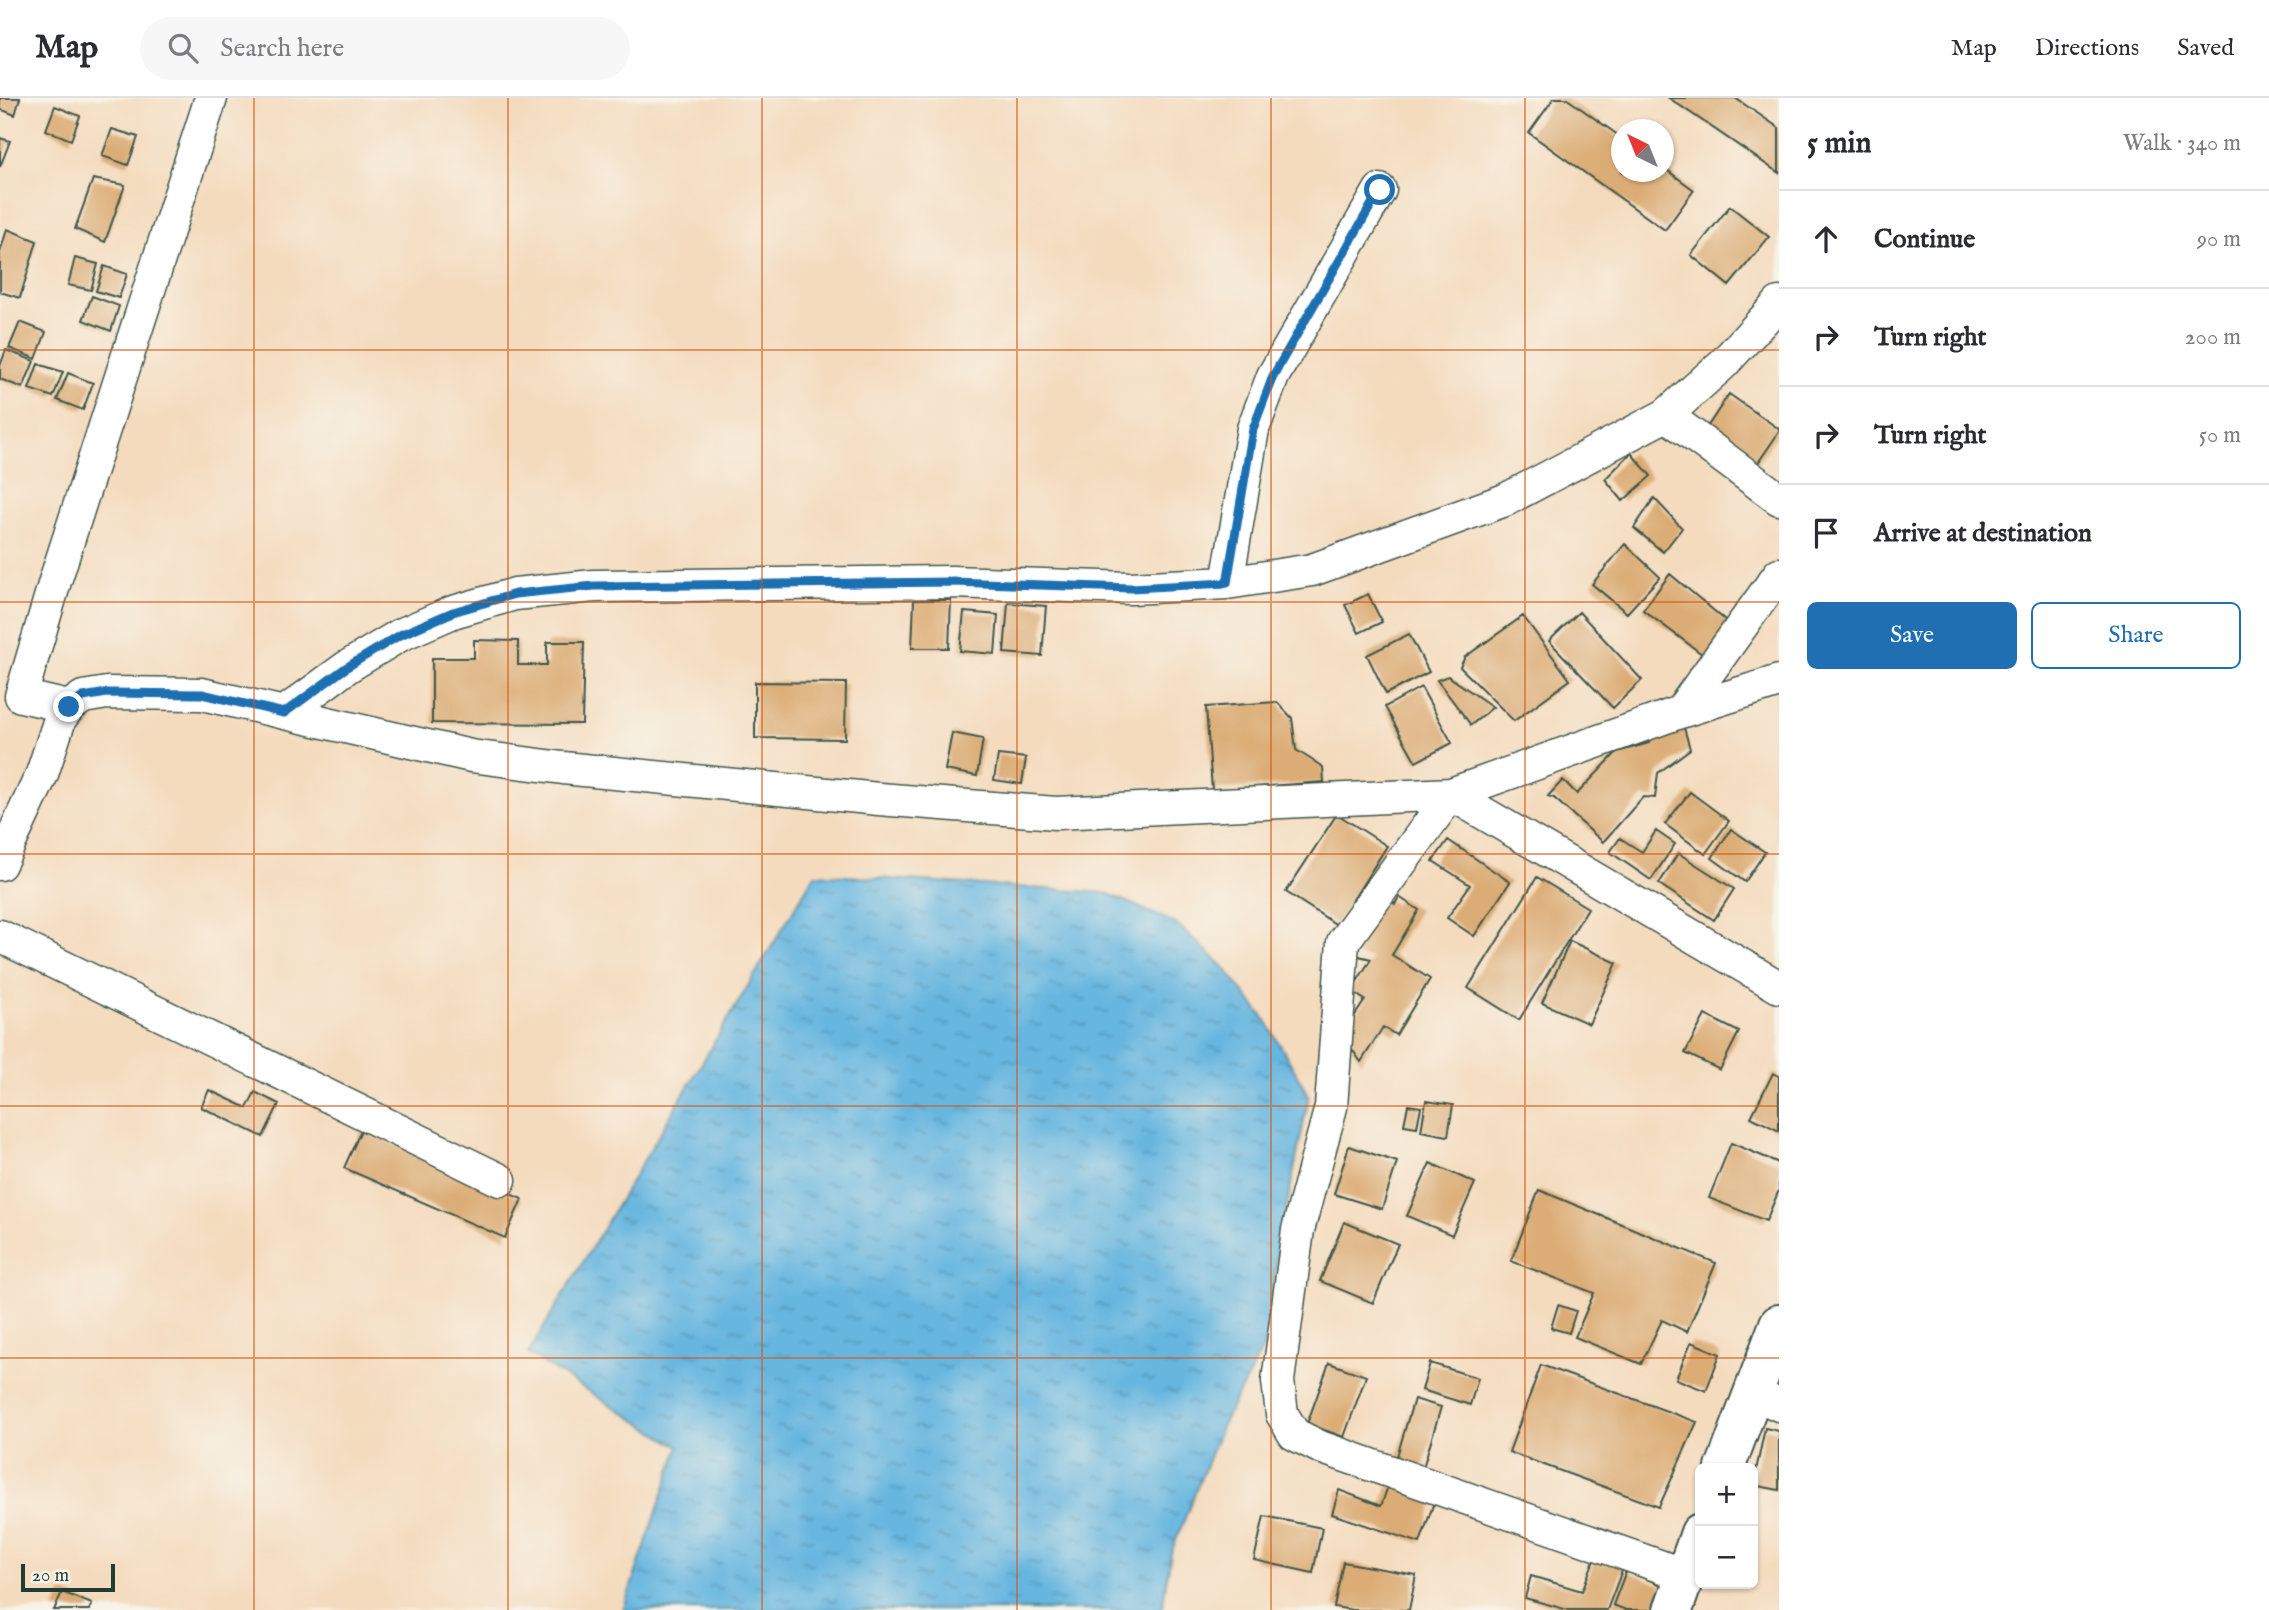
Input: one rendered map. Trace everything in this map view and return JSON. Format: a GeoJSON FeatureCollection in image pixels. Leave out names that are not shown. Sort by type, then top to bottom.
{"type":"FeatureCollection","features":[{"type":"Feature","properties":{"kind":"street"},"geometry":{"type":"LineString","coordinates":[[69,707],[21,696],[77,511],[211,98]]}},
{"type":"Feature","properties":{"kind":"street"},"geometry":{"type":"LineString","coordinates":[[1227,583],[1253,429],[1273,376],[1380,190]]}},
{"type":"Feature","properties":{"kind":"street"},"geometry":{"type":"LineString","coordinates":[[284,713],[347,667],[400,635],[453,612],[515,594],[594,586],[952,582],[1131,588],[1227,583],[1312,570],[1505,500],[1666,415],[1724,363],[1779,303]]}},
{"type":"Feature","properties":{"kind":"street"},"geometry":{"type":"LineString","coordinates":[[1666,415],[1779,499]]}},
{"type":"Feature","properties":{"kind":"street"},"geometry":{"type":"LineString","coordinates":[[1680,712],[1779,574]]}},
{"type":"Feature","properties":{"kind":"street"},"geometry":{"type":"LineString","coordinates":[[0,864],[42,774],[60,719],[69,707],[83,697],[107,693],[202,694],[471,756],[563,768],[879,799],[1056,813],[1451,793],[1680,712],[1779,681]]}},
{"type":"Feature","properties":{"kind":"street"},"geometry":{"type":"LineString","coordinates":[[1451,793],[1779,987]]}},
{"type":"Feature","properties":{"kind":"street"},"geometry":{"type":"LineString","coordinates":[[1451,793],[1343,942],[1331,1107],[1298,1230],[1278,1381],[1282,1414],[1294,1434],[1321,1447],[1679,1592],[1695,1547]]}},
{"type":"Feature","properties":{"kind":"street"},"geometry":{"type":"LineString","coordinates":[[0,936],[500,1180]]}},
{"type":"Feature","properties":{"kind":"street"},"geometry":{"type":"LineString","coordinates":[[1728,1463],[1766,1399],[1779,1324]]}},
{"type":"Feature","properties":{"kind":"water"},"geometry":{"type":"Polygon","coordinates":[[[815,874],[1107,893],[1177,924],[1223,966],[1267,1022],[1309,1096],[1277,1255],[1269,1337],[1222,1425],[1171,1553],[1162,1610],[623,1610],[679,1447],[528,1354],[815,874]]]}},
{"type":"Feature","properties":{"kind":"building"},"geometry":{"type":"Polygon","coordinates":[[[0,98],[20,98],[15,115],[0,109],[0,98]]]}},
{"type":"Feature","properties":{"kind":"building"},"geometry":{"type":"Polygon","coordinates":[[[1554,98],[1566,98],[1611,130],[1611,182],[1674,182],[1674,175],[1694,190],[1665,230],[1529,133],[1554,98]]]}},
{"type":"Feature","properties":{"kind":"building"},"geometry":{"type":"Polygon","coordinates":[[[1669,98],[1735,98],[1779,128],[1779,173],[1669,98]]]}},
{"type":"Feature","properties":{"kind":"building"},"geometry":{"type":"Polygon","coordinates":[[[55,106],[80,116],[71,140],[46,130],[55,106]]]}},
{"type":"Feature","properties":{"kind":"building"},"geometry":{"type":"Polygon","coordinates":[[[112,129],[138,137],[128,165],[102,156],[112,129]]]}},
{"type":"Feature","properties":{"kind":"building"},"geometry":{"type":"Polygon","coordinates":[[[0,138],[10,141],[0,167],[0,138]]]}},
{"type":"Feature","properties":{"kind":"building"},"geometry":{"type":"Polygon","coordinates":[[[93,179],[125,185],[105,242],[75,229],[93,179]]]}},
{"type":"Feature","properties":{"kind":"building"},"geometry":{"type":"Polygon","coordinates":[[[1730,206],[1769,237],[1729,286],[1691,255],[1730,206]]]}},
{"type":"Feature","properties":{"kind":"building"},"geometry":{"type":"Polygon","coordinates":[[[7,229],[37,241],[20,298],[0,292],[0,253],[7,229]]]}},
{"type":"Feature","properties":{"kind":"building"},"geometry":{"type":"Polygon","coordinates":[[[75,258],[98,264],[91,290],[68,285],[75,258]]]}},
{"type":"Feature","properties":{"kind":"building"},"geometry":{"type":"Polygon","coordinates":[[[104,266],[127,274],[119,298],[96,291],[104,266]]]}},
{"type":"Feature","properties":{"kind":"building"},"geometry":{"type":"Polygon","coordinates":[[[92,296],[119,306],[111,331],[83,320],[92,296]]]}},
{"type":"Feature","properties":{"kind":"building"},"geometry":{"type":"Polygon","coordinates":[[[20,322],[46,332],[36,359],[9,348],[20,322]]]}},
{"type":"Feature","properties":{"kind":"building"},"geometry":{"type":"Polygon","coordinates":[[[6,350],[34,361],[23,388],[0,379],[0,366],[6,350]]]}},
{"type":"Feature","properties":{"kind":"building"},"geometry":{"type":"Polygon","coordinates":[[[38,364],[63,372],[53,397],[29,389],[38,364]]]}},
{"type":"Feature","properties":{"kind":"building"},"geometry":{"type":"Polygon","coordinates":[[[68,373],[93,383],[83,410],[57,400],[68,373]]]}},
{"type":"Feature","properties":{"kind":"building"},"geometry":{"type":"Polygon","coordinates":[[[1729,394],[1779,429],[1753,470],[1702,435],[1729,394]]]}},
{"type":"Feature","properties":{"kind":"building"},"geometry":{"type":"Polygon","coordinates":[[[1631,453],[1651,476],[1623,501],[1605,479],[1631,453]]]}},
{"type":"Feature","properties":{"kind":"building"},"geometry":{"type":"Polygon","coordinates":[[[1654,498],[1682,528],[1663,552],[1634,528],[1654,498]]]}},
{"type":"Feature","properties":{"kind":"building"},"geometry":{"type":"Polygon","coordinates":[[[1625,544],[1660,577],[1627,613],[1592,584],[1625,544]]]}},
{"type":"Feature","properties":{"kind":"building"},"geometry":{"type":"Polygon","coordinates":[[[1670,574],[1731,625],[1710,660],[1643,610],[1670,574]]]}},
{"type":"Feature","properties":{"kind":"building"},"geometry":{"type":"Polygon","coordinates":[[[1368,594],[1382,622],[1359,633],[1345,605],[1368,594]]]}},
{"type":"Feature","properties":{"kind":"building"},"geometry":{"type":"Polygon","coordinates":[[[914,600],[951,600],[949,648],[912,648],[914,600]]]}},
{"type":"Feature","properties":{"kind":"building"},"geometry":{"type":"Polygon","coordinates":[[[1008,603],[1046,606],[1042,656],[1004,653],[1008,603]]]}},
{"type":"Feature","properties":{"kind":"building"},"geometry":{"type":"Polygon","coordinates":[[[964,612],[998,615],[995,654],[960,651],[964,612]]]}},
{"type":"Feature","properties":{"kind":"building"},"geometry":{"type":"Polygon","coordinates":[[[1579,612],[1642,680],[1613,708],[1549,641],[1579,612]]]}},
{"type":"Feature","properties":{"kind":"building"},"geometry":{"type":"Polygon","coordinates":[[[1523,616],[1570,680],[1514,721],[1460,667],[1465,657],[1523,616]]]}},
{"type":"Feature","properties":{"kind":"building"},"geometry":{"type":"Polygon","coordinates":[[[1409,634],[1429,672],[1386,694],[1367,655],[1409,634]]]}},
{"type":"Feature","properties":{"kind":"building"},"geometry":{"type":"Polygon","coordinates":[[[474,640],[518,641],[518,665],[547,665],[547,642],[584,642],[582,724],[432,723],[432,658],[474,658],[474,640]]]}},
{"type":"Feature","properties":{"kind":"building"},"geometry":{"type":"Polygon","coordinates":[[[1448,676],[1493,707],[1471,725],[1437,680],[1448,676]]]}},
{"type":"Feature","properties":{"kind":"building"},"geometry":{"type":"Polygon","coordinates":[[[755,682],[846,683],[845,739],[755,738],[755,682]]]}},
{"type":"Feature","properties":{"kind":"building"},"geometry":{"type":"Polygon","coordinates":[[[1421,687],[1452,743],[1416,762],[1385,707],[1421,687]]]}},
{"type":"Feature","properties":{"kind":"building"},"geometry":{"type":"Polygon","coordinates":[[[1277,702],[1292,718],[1296,750],[1323,767],[1324,782],[1212,790],[1206,707],[1277,702]]]}},
{"type":"Feature","properties":{"kind":"building"},"geometry":{"type":"Polygon","coordinates":[[[1683,724],[1690,749],[1658,773],[1655,798],[1643,797],[1603,842],[1554,798],[1548,796],[1563,780],[1577,794],[1617,752],[1649,743],[1647,734],[1683,724]]]}},
{"type":"Feature","properties":{"kind":"building"},"geometry":{"type":"Polygon","coordinates":[[[952,733],[983,739],[977,776],[945,770],[952,733]]]}},
{"type":"Feature","properties":{"kind":"building"},"geometry":{"type":"Polygon","coordinates":[[[998,755],[1026,758],[1022,784],[994,780],[998,755]]]}},
{"type":"Feature","properties":{"kind":"building"},"geometry":{"type":"Polygon","coordinates":[[[1690,792],[1729,821],[1705,854],[1665,824],[1690,792]]]}},
{"type":"Feature","properties":{"kind":"building"},"geometry":{"type":"Polygon","coordinates":[[[1337,814],[1387,846],[1337,925],[1286,892],[1337,814]]]}},
{"type":"Feature","properties":{"kind":"building"},"geometry":{"type":"Polygon","coordinates":[[[1731,829],[1765,852],[1745,882],[1712,858],[1731,829]]]}},
{"type":"Feature","properties":{"kind":"building"},"geometry":{"type":"Polygon","coordinates":[[[1656,831],[1675,844],[1651,880],[1610,852],[1620,838],[1642,852],[1656,831]]]}},
{"type":"Feature","properties":{"kind":"building"},"geometry":{"type":"Polygon","coordinates":[[[1448,840],[1510,882],[1474,936],[1447,918],[1470,885],[1433,861],[1448,840]]]}},
{"type":"Feature","properties":{"kind":"building"},"geometry":{"type":"Polygon","coordinates":[[[1678,853],[1734,889],[1714,920],[1659,884],[1678,853]]]}},
{"type":"Feature","properties":{"kind":"building"},"geometry":{"type":"Polygon","coordinates":[[[1537,877],[1588,908],[1519,1020],[1468,988],[1537,877]]]}},
{"type":"Feature","properties":{"kind":"building"},"geometry":{"type":"Polygon","coordinates":[[[1399,897],[1419,910],[1392,955],[1430,979],[1396,1035],[1383,1027],[1361,1062],[1342,1035],[1365,1000],[1351,991],[1371,959],[1351,954],[1386,898],[1395,904],[1399,897]]]}},
{"type":"Feature","properties":{"kind":"building"},"geometry":{"type":"Polygon","coordinates":[[[1570,941],[1617,963],[1589,1024],[1542,1003],[1570,941]]]}},
{"type":"Feature","properties":{"kind":"building"},"geometry":{"type":"Polygon","coordinates":[[[1705,1015],[1739,1032],[1720,1070],[1685,1053],[1705,1015]]]}},
{"type":"Feature","properties":{"kind":"building"},"geometry":{"type":"Polygon","coordinates":[[[1773,1073],[1779,1076],[1779,1131],[1751,1117],[1773,1073]]]}},
{"type":"Feature","properties":{"kind":"building"},"geometry":{"type":"Polygon","coordinates":[[[209,1090],[247,1108],[255,1092],[279,1104],[263,1137],[201,1107],[209,1090]]]}},
{"type":"Feature","properties":{"kind":"building"},"geometry":{"type":"Polygon","coordinates":[[[1426,1101],[1453,1105],[1448,1136],[1421,1131],[1426,1101]]]}},
{"type":"Feature","properties":{"kind":"building"},"geometry":{"type":"Polygon","coordinates":[[[1408,1105],[1421,1107],[1417,1127],[1404,1125],[1408,1105]]]}},
{"type":"Feature","properties":{"kind":"building"},"geometry":{"type":"Polygon","coordinates":[[[361,1130],[522,1199],[505,1238],[344,1168],[361,1130]]]}},
{"type":"Feature","properties":{"kind":"building"},"geometry":{"type":"Polygon","coordinates":[[[1731,1143],[1779,1163],[1779,1190],[1766,1221],[1709,1198],[1731,1143]]]}},
{"type":"Feature","properties":{"kind":"building"},"geometry":{"type":"Polygon","coordinates":[[[1349,1146],[1397,1162],[1382,1209],[1334,1194],[1349,1146]]]}},
{"type":"Feature","properties":{"kind":"building"},"geometry":{"type":"Polygon","coordinates":[[[1430,1163],[1475,1183],[1452,1235],[1407,1216],[1430,1163]]]}},
{"type":"Feature","properties":{"kind":"building"},"geometry":{"type":"Polygon","coordinates":[[[1539,1190],[1716,1263],[1687,1332],[1662,1320],[1641,1364],[1575,1337],[1594,1293],[1511,1261],[1539,1190]]]}},
{"type":"Feature","properties":{"kind":"building"},"geometry":{"type":"Polygon","coordinates":[[[1344,1222],[1398,1244],[1373,1303],[1320,1281],[1344,1222]]]}},
{"type":"Feature","properties":{"kind":"building"},"geometry":{"type":"Polygon","coordinates":[[[1558,1305],[1576,1311],[1569,1333],[1551,1328],[1558,1305]]]}},
{"type":"Feature","properties":{"kind":"building"},"geometry":{"type":"Polygon","coordinates":[[[1691,1342],[1720,1354],[1706,1391],[1676,1379],[1691,1342]]]}},
{"type":"Feature","properties":{"kind":"building"},"geometry":{"type":"Polygon","coordinates":[[[1329,1363],[1366,1376],[1344,1437],[1307,1424],[1329,1363]]]}},
{"type":"Feature","properties":{"kind":"building"},"geometry":{"type":"Polygon","coordinates":[[[1430,1363],[1478,1378],[1470,1405],[1422,1390],[1430,1363]]]}},
{"type":"Feature","properties":{"kind":"building"},"geometry":{"type":"Polygon","coordinates":[[[1541,1365],[1697,1422],[1659,1507],[1509,1452],[1541,1365]]]}},
{"type":"Feature","properties":{"kind":"building"},"geometry":{"type":"Polygon","coordinates":[[[1414,1399],[1441,1407],[1422,1471],[1395,1463],[1414,1399]]]}},
{"type":"Feature","properties":{"kind":"building"},"geometry":{"type":"Polygon","coordinates":[[[1765,1428],[1779,1431],[1779,1490],[1758,1486],[1758,1463],[1765,1428]]]}},
{"type":"Feature","properties":{"kind":"building"},"geometry":{"type":"Polygon","coordinates":[[[1388,1486],[1434,1502],[1420,1543],[1332,1514],[1339,1490],[1381,1506],[1388,1486]]]}},
{"type":"Feature","properties":{"kind":"building"},"geometry":{"type":"Polygon","coordinates":[[[1264,1516],[1322,1528],[1313,1573],[1254,1560],[1264,1516]]]}},
{"type":"Feature","properties":{"kind":"building"},"geometry":{"type":"Polygon","coordinates":[[[1596,1555],[1624,1565],[1607,1610],[1568,1610],[1525,1598],[1531,1576],[1582,1591],[1596,1555]]]}},
{"type":"Feature","properties":{"kind":"building"},"geometry":{"type":"Polygon","coordinates":[[[1343,1562],[1416,1575],[1409,1610],[1352,1610],[1334,1607],[1343,1562]]]}},
{"type":"Feature","properties":{"kind":"building"},"geometry":{"type":"Polygon","coordinates":[[[1626,1571],[1662,1585],[1653,1610],[1626,1610],[1613,1605],[1626,1571]]]}},
{"type":"Feature","properties":{"kind":"building"},"geometry":{"type":"Polygon","coordinates":[[[62,1592],[92,1604],[89,1610],[54,1610],[62,1592]]]}},
{"type":"Feature","properties":{"kind":"route"},"geometry":{"type":"LineString","coordinates":[[69,707],[83,697],[107,693],[202,694],[284,713],[347,667],[400,635],[453,612],[515,594],[594,586],[952,582],[1131,588],[1227,583],[1253,429],[1273,376],[1380,190]]}}]}
